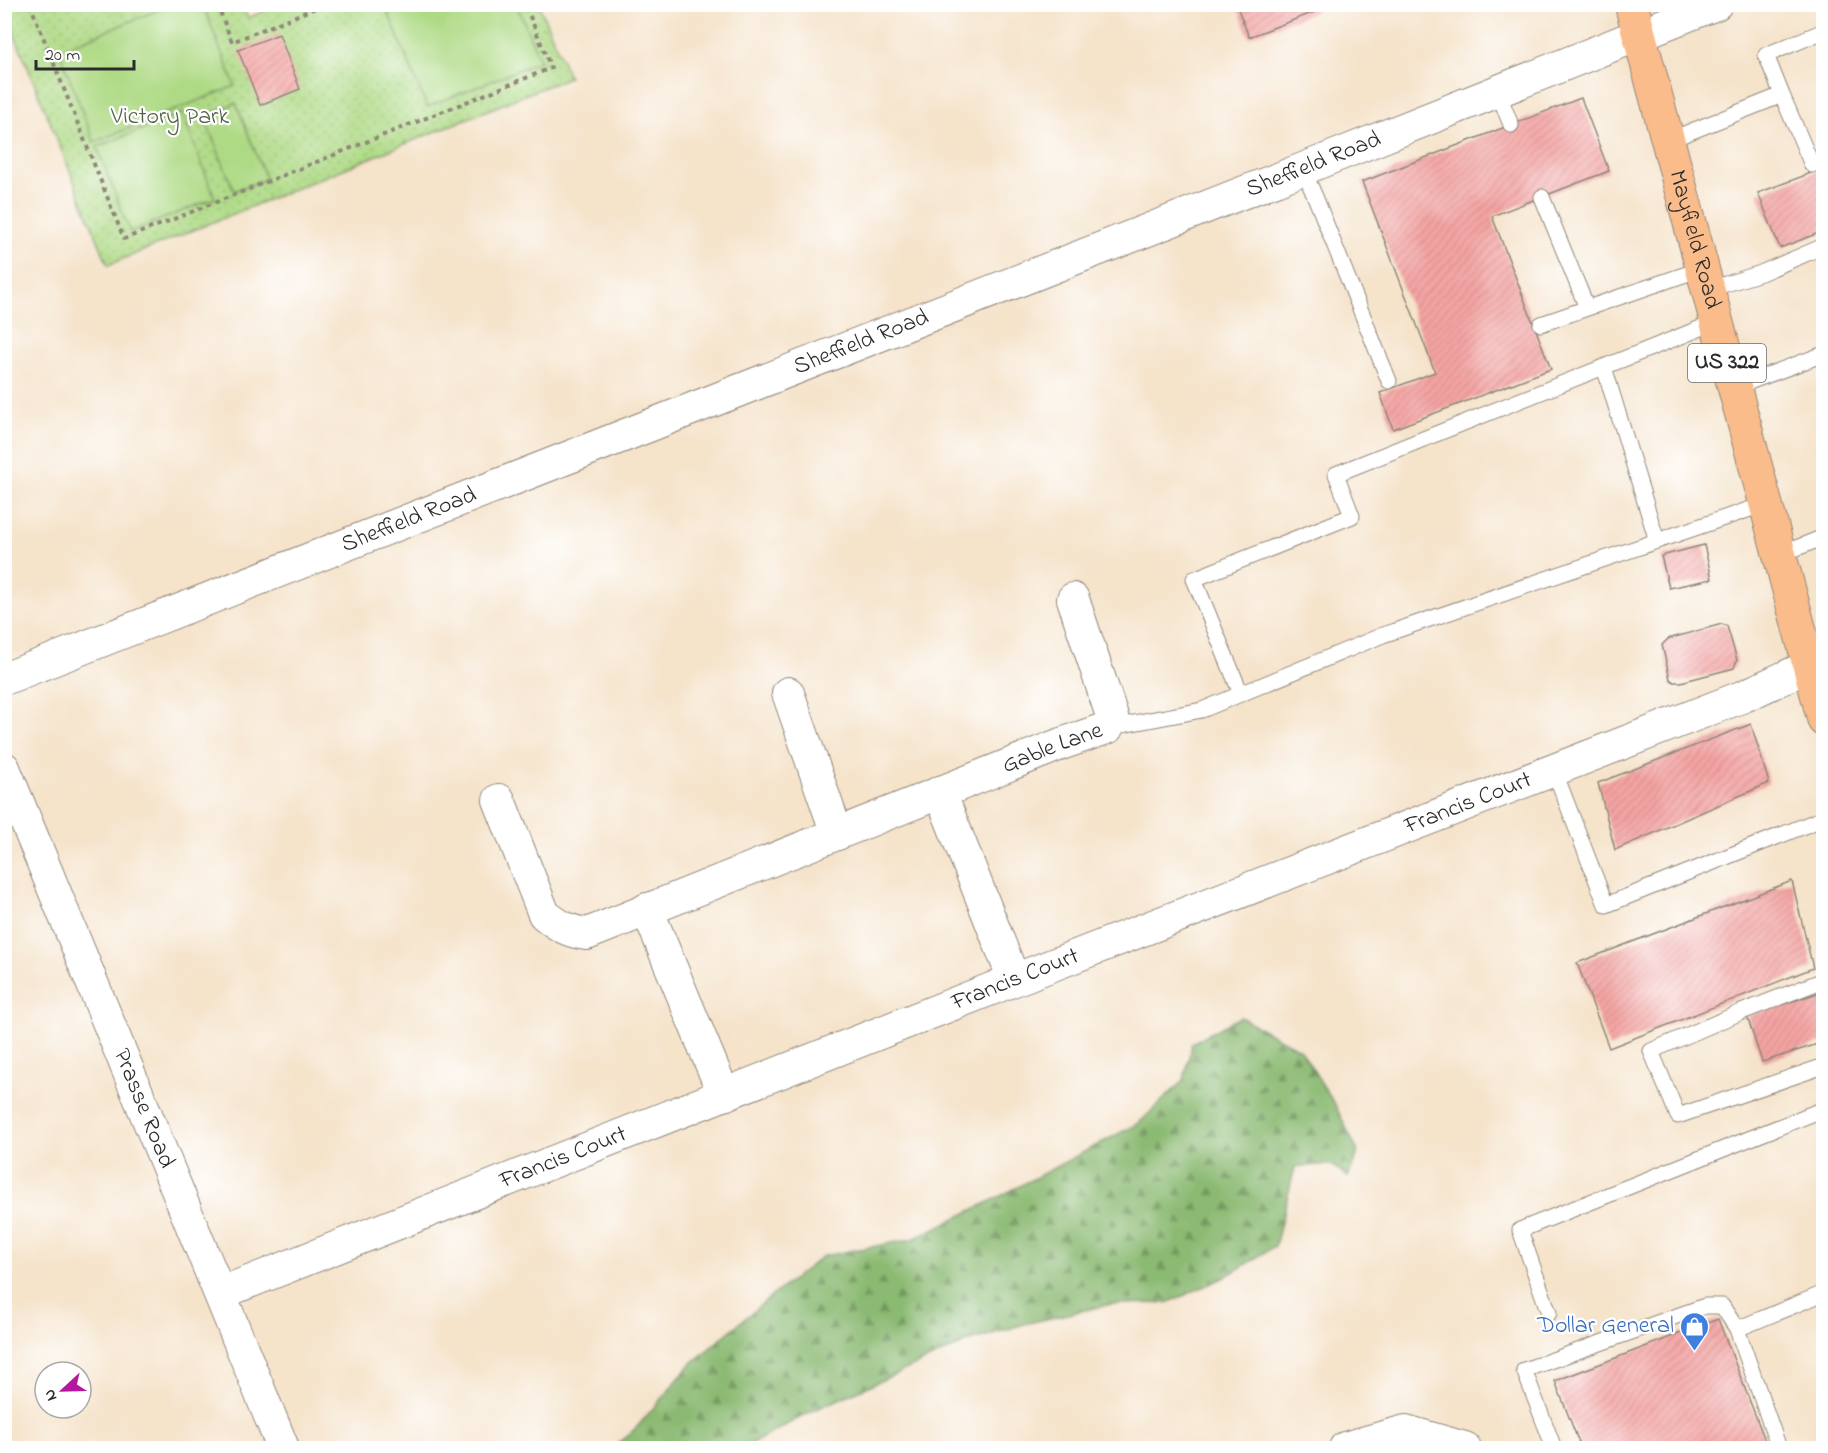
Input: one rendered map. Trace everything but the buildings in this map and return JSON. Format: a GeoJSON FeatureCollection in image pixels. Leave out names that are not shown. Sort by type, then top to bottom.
{"type":"FeatureCollection","features":[{"type":"Feature","properties":{"kind":"main road","name":"Mayfield Road"},"geometry":{"type":"LineString","coordinates":[[1631,4],[1779,555],[1816,661],[1824,720]]}},
{"type":"Feature","properties":{"kind":"street","name":"Sheffield Road"},"geometry":{"type":"LineString","coordinates":[[4,679],[1303,169],[1716,4]]}},
{"type":"Feature","properties":{"kind":"street","name":"Gable Lane"},"geometry":{"type":"LineString","coordinates":[[499,800],[544,914],[557,925],[576,933],[587,934],[1061,744],[1107,728],[1112,716],[1073,599]]}},
{"type":"Feature","properties":{"kind":"street","name":"Francis Court"},"geometry":{"type":"LineString","coordinates":[[221,1293],[1014,980],[1744,696],[1816,661]]}},
{"type":"Feature","properties":{"kind":"street"},"geometry":{"type":"LineString","coordinates":[[788,693],[837,834]]}},
{"type":"Feature","properties":{"kind":"street","name":"Prasse Road"},"geometry":{"type":"LineString","coordinates":[[4,768],[283,1449]]}},
{"type":"Feature","properties":{"kind":"street"},"geometry":{"type":"LineString","coordinates":[[940,792],[1014,980]]}},
{"type":"Feature","properties":{"kind":"street"},"geometry":{"type":"LineString","coordinates":[[647,909],[724,1095]]}},
{"type":"Feature","properties":{"kind":"street"},"geometry":{"type":"LineString","coordinates":[[1345,1449],[1406,1431],[1465,1449]]}},
{"type":"Feature","properties":{"kind":"lane"},"geometry":{"type":"LineString","coordinates":[[1812,165],[1766,55],[1824,31]]}},
{"type":"Feature","properties":{"kind":"lane"},"geometry":{"type":"LineString","coordinates":[[1498,92],[1511,125]]}},
{"type":"Feature","properties":{"kind":"lane"},"geometry":{"type":"LineString","coordinates":[[1667,141],[1782,95]]}},
{"type":"Feature","properties":{"kind":"lane"},"geometry":{"type":"LineString","coordinates":[[1303,169],[1389,381]]}},
{"type":"Feature","properties":{"kind":"lane"},"geometry":{"type":"LineString","coordinates":[[1542,196],[1587,308]]}},
{"type":"Feature","properties":{"kind":"lane"},"geometry":{"type":"LineString","coordinates":[[1540,324],[1587,308],[1704,280],[1761,273],[1824,246]]}},
{"type":"Feature","properties":{"kind":"lane"},"geometry":{"type":"LineString","coordinates":[[1241,694],[1194,579],[1352,516],[1336,474],[1716,322]]}},
{"type":"Feature","properties":{"kind":"lane"},"geometry":{"type":"LineString","coordinates":[[1733,388],[1824,354]]}},
{"type":"Feature","properties":{"kind":"lane"},"geometry":{"type":"LineString","coordinates":[[1604,367],[1657,541]]}},
{"type":"Feature","properties":{"kind":"lane"},"geometry":{"type":"LineString","coordinates":[[1107,728],[1202,710],[1383,635],[1765,504]]}},
{"type":"Feature","properties":{"kind":"lane"},"geometry":{"type":"LineString","coordinates":[[1779,555],[1824,537]]}},
{"type":"Feature","properties":{"kind":"lane"},"geometry":{"type":"LineString","coordinates":[[1554,770],[1605,905],[1824,818]]}},
{"type":"Feature","properties":{"kind":"lane"},"geometry":{"type":"LineString","coordinates":[[1824,980],[1651,1051],[1678,1116],[1824,1066]]}},
{"type":"Feature","properties":{"kind":"lane"},"geometry":{"type":"LineString","coordinates":[[1549,1313],[1520,1230],[1824,1109]]}},
{"type":"Feature","properties":{"kind":"lane"},"geometry":{"type":"LineString","coordinates":[[1737,1329],[1824,1293]]}},
{"type":"Feature","properties":{"kind":"lane"},"geometry":{"type":"LineString","coordinates":[[1554,1449],[1524,1370],[1706,1306],[1722,1306],[1737,1329],[1779,1449]]}},
{"type":"Feature","properties":{"kind":"path"},"geometry":{"type":"LineString","coordinates":[[30,4],[124,239],[551,68],[525,4]]}},
{"type":"Feature","properties":{"kind":"path"},"geometry":{"type":"LineString","coordinates":[[105,4],[106,7],[112,4]]}},
{"type":"Feature","properties":{"kind":"path"},"geometry":{"type":"LineString","coordinates":[[217,4],[232,42],[325,4]]}},
{"type":"Feature","properties":{"kind":"green space","name":"Victory Park"},"geometry":{"type":"Polygon","coordinates":[[[281,4],[539,5],[569,77],[108,265],[4,5],[242,5],[248,18],[281,4]]]}},
{"type":"Feature","properties":{"kind":"green space"},"geometry":{"type":"Polygon","coordinates":[[[171,5],[203,5],[235,86],[94,142],[59,50],[171,5]]]}},
{"type":"Feature","properties":{"kind":"green space"},"geometry":{"type":"Polygon","coordinates":[[[385,5],[517,5],[540,61],[427,107],[385,5]]]}},
{"type":"Feature","properties":{"kind":"green space"},"geometry":{"type":"Polygon","coordinates":[[[236,103],[266,179],[234,191],[204,116],[236,103]]]}},
{"type":"Feature","properties":{"kind":"green space"},"geometry":{"type":"Polygon","coordinates":[[[182,113],[215,198],[130,232],[97,147],[182,113]]]}},
{"type":"Feature","properties":{"kind":"green space"},"geometry":{"type":"Polygon","coordinates":[[[1240,1017],[1301,1050],[1335,1105],[1358,1152],[1348,1177],[1330,1164],[1295,1167],[1275,1246],[1225,1277],[1167,1303],[1111,1304],[1024,1324],[970,1341],[810,1412],[744,1448],[614,1448],[638,1426],[692,1363],[823,1256],[913,1239],[993,1200],[1139,1123],[1184,1080],[1192,1043],[1240,1017]]]}},
{"type":"Feature","properties":{"kind":"place","name":"Dollar General"},"geometry":{"type":"Point","coordinates":[1695,1352]}}]}
